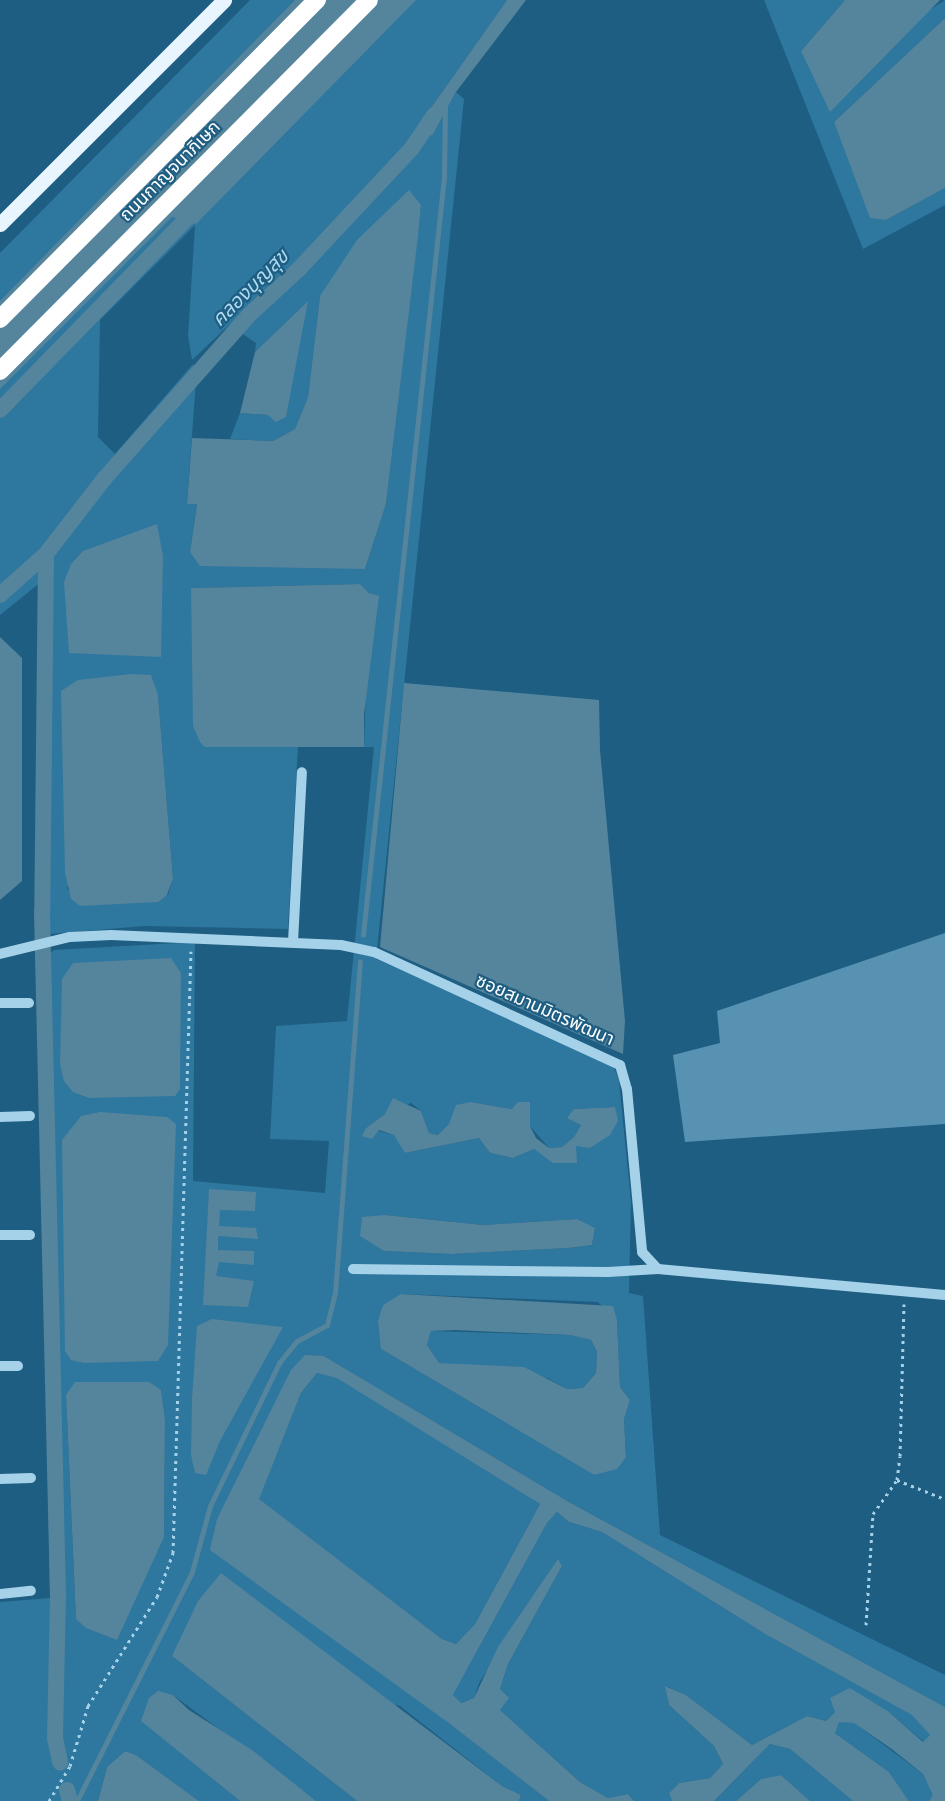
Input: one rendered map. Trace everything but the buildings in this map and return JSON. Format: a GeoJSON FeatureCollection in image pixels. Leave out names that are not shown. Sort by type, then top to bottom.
{"type":"FeatureCollection","features":[{"type":"Feature","properties":{"kind":"highway","name":"ถนนกาญจนาภิเษก"},"geometry":{"type":"LineString","coordinates":[[0,319],[317,0]]}},
{"type":"Feature","properties":{"kind":"highway","name":"ถนนกาญจนาภิเษก"},"geometry":{"type":"LineString","coordinates":[[0,371],[369,0]]}},
{"type":"Feature","properties":{"kind":"main road"},"geometry":{"type":"LineString","coordinates":[[0,224],[224,0]]}},
{"type":"Feature","properties":{"kind":"street"},"geometry":{"type":"LineString","coordinates":[[293,942],[302,772]]}},
{"type":"Feature","properties":{"kind":"street","name":"ซอยสมานมิตรพัฒนา"},"geometry":{"type":"LineString","coordinates":[[0,954],[70,937],[191,937],[341,945],[374,952],[620,1065],[627,1089],[642,1252],[658,1269]]}},
{"type":"Feature","properties":{"kind":"street"},"geometry":{"type":"LineString","coordinates":[[0,1003],[29,1003]]}},
{"type":"Feature","properties":{"kind":"street"},"geometry":{"type":"LineString","coordinates":[[0,1117],[30,1116]]}},
{"type":"Feature","properties":{"kind":"street"},"geometry":{"type":"LineString","coordinates":[[0,1235],[30,1235]]}},
{"type":"Feature","properties":{"kind":"street"},"geometry":{"type":"LineString","coordinates":[[354,1269],[608,1272],[658,1269],[945,1295]]}},
{"type":"Feature","properties":{"kind":"street"},"geometry":{"type":"LineString","coordinates":[[0,1366],[18,1366]]}},
{"type":"Feature","properties":{"kind":"street"},"geometry":{"type":"LineString","coordinates":[[0,1479],[30,1478]]}},
{"type":"Feature","properties":{"kind":"street"},"geometry":{"type":"LineString","coordinates":[[0,1594],[31,1591]]}},
{"type":"Feature","properties":{"kind":"path"},"geometry":{"type":"LineString","coordinates":[[49,1801],[70,1766],[88,1706],[157,1597],[173,1553],[191,937]]}},
{"type":"Feature","properties":{"kind":"path"},"geometry":{"type":"LineString","coordinates":[[866,1625],[873,1514],[897,1480],[904,1292]]}},
{"type":"Feature","properties":{"kind":"path"},"geometry":{"type":"LineString","coordinates":[[897,1480],[945,1499]]}},
{"type":"Feature","properties":{"kind":"shaded area"},"geometry":{"type":"Polygon","coordinates":[[[250,0],[507,0],[416,129],[432,136],[456,92],[464,99],[376,959],[613,1064],[619,1081],[631,1201],[629,1293],[643,1296],[660,1535],[945,1675],[945,1707],[569,1502],[324,1356],[217,1519],[446,1721],[549,1801],[519,1801],[521,1795],[502,1786],[400,1706],[172,1656],[357,1801],[316,1801],[173,1695],[142,1721],[240,1801],[199,1801],[136,1755],[125,1751],[107,1767],[98,1801],[0,1801],[0,1602],[50,1598],[39,962],[54,950],[195,942],[193,1181],[325,1193],[329,1141],[270,1139],[276,1026],[347,1021],[374,747],[364,747],[369,593],[360,584],[191,588],[205,747],[298,746],[288,929],[144,926],[38,935],[41,582],[0,615],[0,253],[250,0]],[[421,205],[320,296],[308,397],[295,429],[273,441],[230,439],[240,413],[268,415],[307,302],[255,352],[256,343],[229,325],[192,360],[188,336],[195,225],[100,320],[98,437],[115,454],[193,364],[196,381],[187,503],[197,503],[190,552],[365,569],[386,504],[421,205]],[[158,695],[67,888],[80,906],[168,895],[173,879],[158,695]],[[471,1102],[439,1135],[429,1133],[421,1111],[411,1103],[385,1114],[366,1128],[395,1135],[405,1153],[479,1138],[490,1153],[513,1158],[534,1149],[553,1162],[576,1163],[575,1146],[615,1107],[574,1109],[581,1125],[574,1137],[562,1147],[549,1148],[530,1126],[530,1102],[512,1109],[471,1102]],[[385,1215],[384,1251],[452,1254],[568,1248],[592,1245],[595,1229],[577,1219],[483,1225],[385,1215]],[[401,1294],[381,1349],[594,1475],[626,1457],[624,1419],[630,1400],[620,1387],[617,1320],[598,1302],[401,1294]],[[161,1390],[66,1395],[76,1619],[164,1537],[165,1419],[161,1390]]]}},
{"type":"Feature","properties":{"kind":"shaded area"},"geometry":{"type":"Polygon","coordinates":[[[295,0],[416,0],[196,224],[172,217],[0,389],[0,301],[295,0]]]}},
{"type":"Feature","properties":{"kind":"shaded area"},"geometry":{"type":"Polygon","coordinates":[[[507,0],[526,0],[456,92],[432,136],[416,129],[507,0]]]}},
{"type":"Feature","properties":{"kind":"shaded area"},"geometry":{"type":"Polygon","coordinates":[[[764,0],[845,0],[801,51],[923,14],[945,0],[945,18],[834,122],[886,220],[945,188],[945,205],[863,249],[764,0]]]}},
{"type":"Feature","properties":{"kind":"shaded area"},"geometry":{"type":"Polygon","coordinates":[[[845,0],[940,0],[830,112],[801,51],[845,0]]]}},
{"type":"Feature","properties":{"kind":"shaded area"},"geometry":{"type":"Polygon","coordinates":[[[945,18],[945,188],[886,220],[870,218],[834,122],[945,18]]]}},
{"type":"Feature","properties":{"kind":"shaded area"},"geometry":{"type":"Polygon","coordinates":[[[409,190],[421,205],[418,236],[386,504],[365,569],[200,566],[190,552],[197,504],[187,504],[192,438],[273,441],[295,429],[308,397],[320,296],[357,240],[409,190]]]}},
{"type":"Feature","properties":{"kind":"shaded area"},"geometry":{"type":"Polygon","coordinates":[[[308,301],[286,417],[276,422],[268,415],[240,413],[255,352],[308,301]]]}},
{"type":"Feature","properties":{"kind":"shaded area"},"geometry":{"type":"Polygon","coordinates":[[[157,524],[163,556],[161,657],[69,653],[64,582],[71,564],[83,551],[157,524]]]}},
{"type":"Feature","properties":{"kind":"shaded area"},"geometry":{"type":"Polygon","coordinates":[[[360,584],[369,593],[379,596],[364,715],[364,747],[205,747],[200,742],[193,726],[191,588],[360,584]]]}},
{"type":"Feature","properties":{"kind":"shaded area"},"geometry":{"type":"Polygon","coordinates":[[[0,637],[22,658],[22,881],[0,900],[0,637]]]}},
{"type":"Feature","properties":{"kind":"shaded area"},"geometry":{"type":"Polygon","coordinates":[[[131,674],[151,675],[158,695],[173,879],[167,895],[158,902],[80,906],[71,899],[65,873],[61,691],[78,680],[131,674]]]}},
{"type":"Feature","properties":{"kind":"shaded area"},"geometry":{"type":"Polygon","coordinates":[[[404,683],[599,700],[600,750],[625,1021],[623,1054],[380,947],[404,683]]]}},
{"type":"Feature","properties":{"kind":"shaded area"},"geometry":{"type":"Polygon","coordinates":[[[171,958],[181,973],[180,1089],[175,1096],[89,1098],[73,1092],[64,1081],[60,1064],[62,979],[73,963],[171,958]]]}},
{"type":"Feature","properties":{"kind":"shaded area"},"geometry":{"type":"Polygon","coordinates":[[[393,1098],[421,1111],[429,1133],[438,1135],[449,1124],[456,1105],[471,1102],[512,1109],[518,1102],[530,1102],[530,1126],[536,1138],[549,1148],[562,1147],[574,1137],[581,1125],[567,1118],[574,1109],[615,1107],[618,1121],[610,1135],[590,1148],[576,1146],[577,1163],[553,1163],[534,1149],[513,1158],[490,1153],[479,1138],[405,1153],[394,1135],[379,1130],[372,1139],[362,1136],[366,1128],[385,1114],[393,1098]]]}},
{"type":"Feature","properties":{"kind":"shaded area"},"geometry":{"type":"Polygon","coordinates":[[[100,1112],[167,1117],[176,1124],[168,1345],[158,1361],[84,1363],[71,1360],[65,1351],[62,1140],[81,1116],[100,1112]]]}},
{"type":"Feature","properties":{"kind":"shaded area"},"geometry":{"type":"Polygon","coordinates":[[[209,1189],[256,1192],[255,1211],[220,1210],[219,1226],[256,1228],[258,1239],[218,1236],[218,1250],[254,1251],[254,1265],[219,1262],[216,1276],[254,1281],[248,1307],[203,1305],[209,1189]]]}},
{"type":"Feature","properties":{"kind":"shaded area"},"geometry":{"type":"Polygon","coordinates":[[[385,1215],[483,1225],[577,1219],[595,1228],[592,1245],[568,1248],[452,1254],[384,1251],[360,1236],[362,1217],[385,1215]]]}},
{"type":"Feature","properties":{"kind":"shaded area"},"geometry":{"type":"Polygon","coordinates":[[[401,1294],[613,1306],[617,1320],[620,1387],[630,1400],[624,1419],[626,1457],[617,1469],[594,1475],[381,1349],[378,1321],[383,1305],[401,1294]],[[431,1331],[427,1345],[439,1363],[524,1367],[567,1389],[583,1388],[596,1373],[597,1352],[591,1340],[570,1335],[431,1331]]]}},
{"type":"Feature","properties":{"kind":"shaded area"},"geometry":{"type":"Polygon","coordinates":[[[212,1319],[283,1327],[220,1441],[206,1475],[195,1473],[191,1455],[192,1398],[197,1326],[212,1319]]]}},
{"type":"Feature","properties":{"kind":"shaded area"},"geometry":{"type":"Polygon","coordinates":[[[431,1331],[570,1335],[591,1340],[597,1352],[596,1373],[583,1388],[567,1389],[547,1378],[438,1363],[427,1345],[431,1331]]]}},
{"type":"Feature","properties":{"kind":"shaded area"},"geometry":{"type":"Polygon","coordinates":[[[305,1355],[324,1356],[569,1502],[945,1707],[945,1801],[929,1801],[933,1795],[923,1774],[893,1750],[854,1723],[839,1722],[835,1733],[889,1772],[909,1801],[853,1801],[790,1749],[770,1744],[714,1801],[672,1801],[669,1793],[679,1783],[710,1778],[723,1764],[714,1746],[669,1705],[665,1686],[686,1695],[752,1745],[807,1716],[826,1721],[835,1712],[830,1698],[850,1688],[889,1712],[923,1742],[930,1735],[912,1715],[765,1634],[602,1532],[569,1522],[557,1512],[547,1523],[453,1695],[461,1703],[474,1698],[498,1647],[558,1559],[562,1566],[508,1664],[500,1689],[509,1698],[500,1710],[580,1782],[608,1798],[628,1794],[634,1801],[549,1801],[446,1721],[210,1550],[217,1519],[291,1370],[305,1355]],[[317,1373],[301,1393],[259,1499],[442,1639],[456,1644],[475,1624],[540,1504],[337,1378],[317,1373]]]}},
{"type":"Feature","properties":{"kind":"shaded area"},"geometry":{"type":"Polygon","coordinates":[[[317,1373],[337,1377],[540,1504],[475,1624],[456,1644],[442,1639],[258,1499],[301,1393],[317,1373]]]}},
{"type":"Feature","properties":{"kind":"shaded area"},"geometry":{"type":"Polygon","coordinates":[[[75,1382],[149,1382],[161,1390],[165,1419],[164,1537],[117,1640],[86,1628],[76,1619],[66,1395],[75,1382]]]}},
{"type":"Feature","properties":{"kind":"shaded area"},"geometry":{"type":"Polygon","coordinates":[[[557,1512],[569,1522],[602,1532],[765,1634],[913,1715],[930,1735],[924,1742],[889,1712],[835,1712],[826,1721],[807,1716],[752,1745],[686,1695],[666,1686],[669,1705],[714,1746],[723,1764],[710,1778],[679,1783],[669,1793],[672,1801],[634,1801],[628,1794],[608,1798],[580,1782],[500,1710],[500,1689],[508,1664],[562,1566],[558,1560],[479,1683],[474,1698],[460,1703],[453,1695],[547,1523],[557,1512]]]}},
{"type":"Feature","properties":{"kind":"shaded area"},"geometry":{"type":"Polygon","coordinates":[[[221,1573],[502,1786],[521,1795],[519,1801],[357,1801],[172,1656],[198,1601],[221,1573]]]}},
{"type":"Feature","properties":{"kind":"shaded area"},"geometry":{"type":"Polygon","coordinates":[[[158,1691],[173,1695],[189,1710],[252,1750],[316,1801],[240,1801],[141,1721],[149,1698],[158,1691]]]}},
{"type":"Feature","properties":{"kind":"shaded area"},"geometry":{"type":"Polygon","coordinates":[[[839,1722],[853,1722],[923,1774],[934,1795],[929,1801],[909,1801],[889,1772],[834,1732],[839,1722]]]}},
{"type":"Feature","properties":{"kind":"shaded area"},"geometry":{"type":"Polygon","coordinates":[[[770,1744],[790,1749],[853,1801],[810,1801],[781,1775],[761,1779],[736,1801],[714,1801],[770,1744]]]}},
{"type":"Feature","properties":{"kind":"shaded area"},"geometry":{"type":"Polygon","coordinates":[[[125,1751],[136,1755],[199,1801],[98,1801],[107,1767],[125,1751]]]}},
{"type":"Feature","properties":{"kind":"shaded area"},"geometry":{"type":"Polygon","coordinates":[[[781,1775],[810,1801],[736,1801],[761,1779],[781,1775]]]}},
{"type":"Feature","properties":{"kind":"waterway"},"geometry":{"type":"LineString","coordinates":[[363,935],[444,177],[445,107]]}},
{"type":"Feature","properties":{"kind":"waterway","name":"คลองบุญสุข"},"geometry":{"type":"LineString","coordinates":[[0,595],[46,554],[104,479],[249,315],[298,270],[412,148],[434,115]]}},
{"type":"Feature","properties":{"kind":"waterway"},"geometry":{"type":"LineString","coordinates":[[0,410],[200,205]]}},
{"type":"Feature","properties":{"kind":"waterway"},"geometry":{"type":"LineString","coordinates":[[46,554],[42,912],[58,1595],[55,1738],[60,1762]]}},
{"type":"Feature","properties":{"kind":"waterway"},"geometry":{"type":"LineString","coordinates":[[77,1801],[192,1572],[210,1506],[279,1363],[297,1341],[327,1325],[335,1293],[360,962]]}},
{"type":"Feature","properties":{"kind":"waterway"},"geometry":{"type":"LineString","coordinates":[[67,1790],[70,1801]]}}]}
